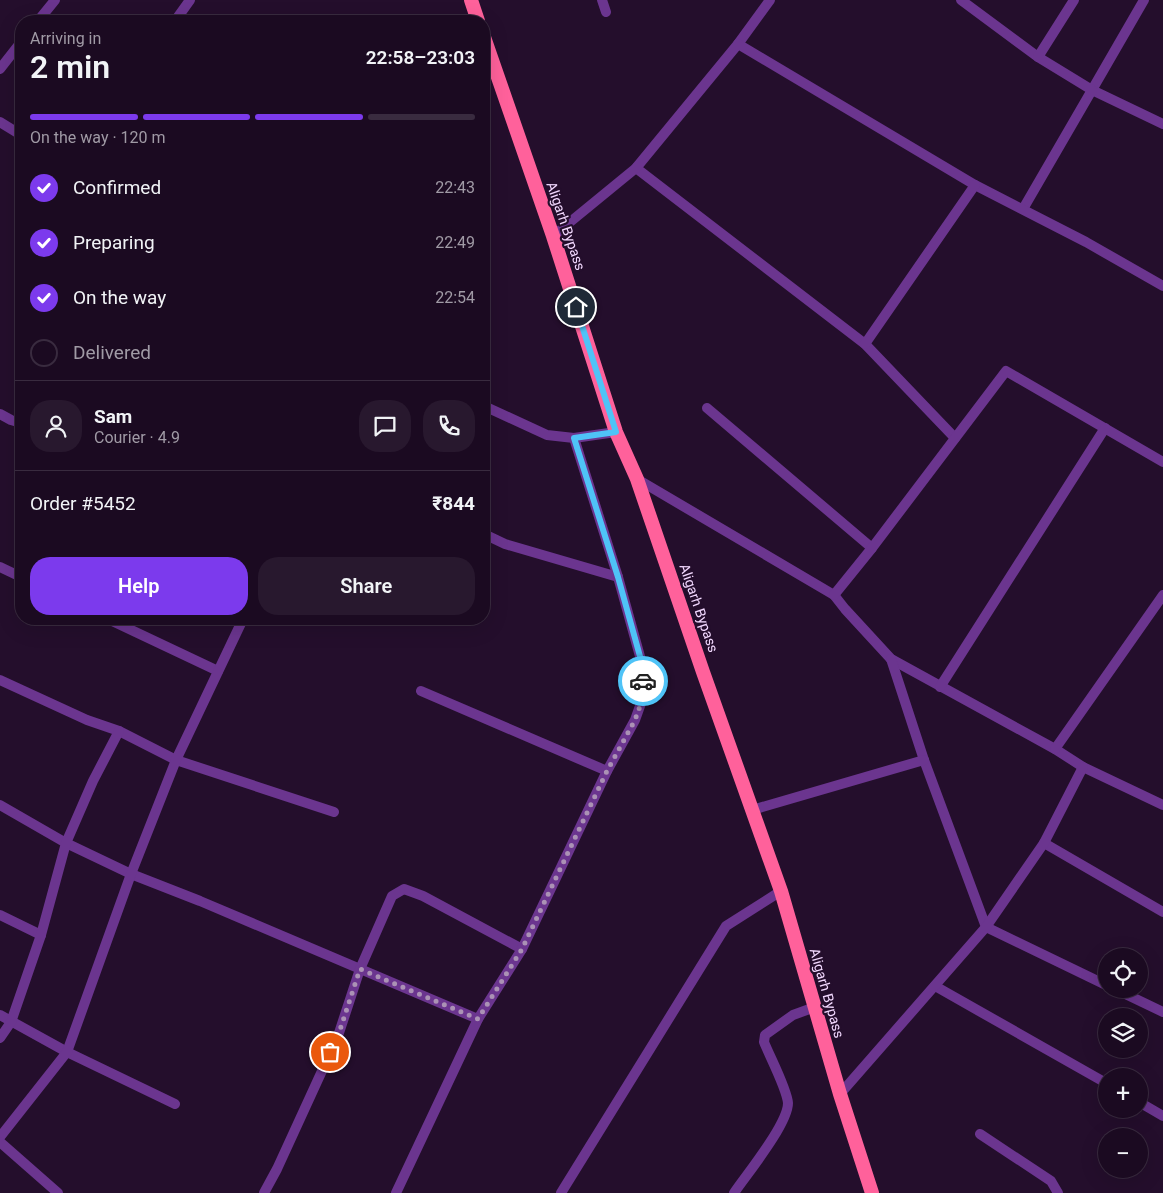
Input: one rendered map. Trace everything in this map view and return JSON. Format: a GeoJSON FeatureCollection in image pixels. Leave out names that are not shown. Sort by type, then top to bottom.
{"type":"FeatureCollection","features":[{"type":"Feature","properties":{"kind":"highway"},"geometry":{"type":"LineString","coordinates":[[471,0],[476,15]]}},
{"type":"Feature","properties":{"kind":"highway","name":"Aligarh Bypass"},"geometry":{"type":"LineString","coordinates":[[490,54],[553,236],[610,433],[637,479],[781,891],[840,1094],[872,1193]]}},
{"type":"Feature","properties":{"kind":"street"},"geometry":{"type":"LineString","coordinates":[[43,15],[55,0]]}},
{"type":"Feature","properties":{"kind":"street"},"geometry":{"type":"LineString","coordinates":[[179,15],[190,0]]}},
{"type":"Feature","properties":{"kind":"street"},"geometry":{"type":"LineString","coordinates":[[602,0],[606,12]]}},
{"type":"Feature","properties":{"kind":"street"},"geometry":{"type":"LineString","coordinates":[[553,236],[636,168],[738,44],[770,0]]}},
{"type":"Feature","properties":{"kind":"street"},"geometry":{"type":"LineString","coordinates":[[961,0],[1038,57],[1092,90],[1163,124]]}},
{"type":"Feature","properties":{"kind":"street"},"geometry":{"type":"LineString","coordinates":[[1038,57],[1074,0]]}},
{"type":"Feature","properties":{"kind":"street"},"geometry":{"type":"LineString","coordinates":[[1023,209],[1144,0]]}},
{"type":"Feature","properties":{"kind":"street"},"geometry":{"type":"LineString","coordinates":[[738,44],[975,185],[1117,259],[1163,286]]}},
{"type":"Feature","properties":{"kind":"street"},"geometry":{"type":"LineString","coordinates":[[0,69],[15,50]]}},
{"type":"Feature","properties":{"kind":"street"},"geometry":{"type":"LineString","coordinates":[[0,122],[15,131]]}},
{"type":"Feature","properties":{"kind":"street"},"geometry":{"type":"LineString","coordinates":[[636,168],[865,344],[956,438]]}},
{"type":"Feature","properties":{"kind":"street"},"geometry":{"type":"LineString","coordinates":[[865,344],[975,185]]}},
{"type":"Feature","properties":{"kind":"street"},"geometry":{"type":"LineString","coordinates":[[834,595],[872,548],[1006,371],[1163,462]]}},
{"type":"Feature","properties":{"kind":"street"},"geometry":{"type":"LineString","coordinates":[[706,408],[872,548]]}},
{"type":"Feature","properties":{"kind":"street"},"geometry":{"type":"LineString","coordinates":[[490,409],[547,435],[578,438],[610,433]]}},
{"type":"Feature","properties":{"kind":"street"},"geometry":{"type":"LineString","coordinates":[[0,414],[15,421]]}},
{"type":"Feature","properties":{"kind":"street"},"geometry":{"type":"LineString","coordinates":[[940,687],[1105,428]]}},
{"type":"Feature","properties":{"kind":"street"},"geometry":{"type":"LineString","coordinates":[[396,1193],[478,1019],[522,949],[607,771],[635,720],[645,692],[641,660],[578,438]]}},
{"type":"Feature","properties":{"kind":"street"},"geometry":{"type":"LineString","coordinates":[[637,479],[834,595],[891,659],[1055,749],[1083,767],[1163,804]]}},
{"type":"Feature","properties":{"kind":"street"},"geometry":{"type":"LineString","coordinates":[[490,537],[505,544],[618,577]]}},
{"type":"Feature","properties":{"kind":"street"},"geometry":{"type":"LineString","coordinates":[[0,567],[15,574]]}},
{"type":"Feature","properties":{"kind":"street"},"geometry":{"type":"LineString","coordinates":[[1055,749],[1163,595]]}},
{"type":"Feature","properties":{"kind":"street"},"geometry":{"type":"LineString","coordinates":[[121,625],[218,671]]}},
{"type":"Feature","properties":{"kind":"street"},"geometry":{"type":"LineString","coordinates":[[0,1137],[67,1052],[131,874],[176,760],[240,625]]}},
{"type":"Feature","properties":{"kind":"street"},"geometry":{"type":"LineString","coordinates":[[891,659],[924,760],[986,927],[1098,981]]}},
{"type":"Feature","properties":{"kind":"street"},"geometry":{"type":"LineString","coordinates":[[0,680],[88,720],[119,731],[176,760],[334,812]]}},
{"type":"Feature","properties":{"kind":"street"},"geometry":{"type":"LineString","coordinates":[[421,691],[607,771]]}},
{"type":"Feature","properties":{"kind":"street"},"geometry":{"type":"LineString","coordinates":[[0,1038],[11,1022],[41,935],[66,843],[93,782],[119,731]]}},
{"type":"Feature","properties":{"kind":"street"},"geometry":{"type":"LineString","coordinates":[[752,810],[924,760]]}},
{"type":"Feature","properties":{"kind":"street"},"geometry":{"type":"LineString","coordinates":[[840,1094],[986,927],[1044,843],[1083,767]]}},
{"type":"Feature","properties":{"kind":"street"},"geometry":{"type":"LineString","coordinates":[[0,805],[66,843],[131,874],[478,1019]]}},
{"type":"Feature","properties":{"kind":"street"},"geometry":{"type":"LineString","coordinates":[[1044,843],[1163,912]]}},
{"type":"Feature","properties":{"kind":"street"},"geometry":{"type":"LineString","coordinates":[[264,1193],[277,1170],[338,1036],[360,969],[392,896],[404,889],[423,896],[522,949]]}},
{"type":"Feature","properties":{"kind":"street"},"geometry":{"type":"LineString","coordinates":[[561,1193],[726,926],[781,891]]}},
{"type":"Feature","properties":{"kind":"street"},"geometry":{"type":"LineString","coordinates":[[0,915],[41,935]]}},
{"type":"Feature","properties":{"kind":"street"},"geometry":{"type":"LineString","coordinates":[[935,986],[1098,1078]]}},
{"type":"Feature","properties":{"kind":"street"},"geometry":{"type":"LineString","coordinates":[[1134,998],[1163,1012]]}},
{"type":"Feature","properties":{"kind":"street"},"geometry":{"type":"LineString","coordinates":[[734,1193],[787,1113],[788,1102],[786,1093],[764,1042],[765,1035],[793,1015],[814,1007]]}},
{"type":"Feature","properties":{"kind":"street"},"geometry":{"type":"LineString","coordinates":[[0,1015],[67,1052],[175,1104]]}},
{"type":"Feature","properties":{"kind":"street"},"geometry":{"type":"LineString","coordinates":[[1148,1107],[1163,1116]]}},
{"type":"Feature","properties":{"kind":"street"},"geometry":{"type":"LineString","coordinates":[[980,1134],[1051,1181],[1058,1193]]}},
{"type":"Feature","properties":{"kind":"street"},"geometry":{"type":"LineString","coordinates":[[0,1142],[58,1193]]}},
{"type":"Feature","properties":{"kind":"way so far"},"geometry":{"type":"LineString","coordinates":[[330,1052],[338,1036],[360,969],[478,1019],[522,949],[607,771],[635,720],[645,692],[643,681]]}},
{"type":"Feature","properties":{"kind":"route"},"geometry":{"type":"LineString","coordinates":[[576,307],[616,432],[574,438],[618,577],[641,660],[643,681]]}}]}
